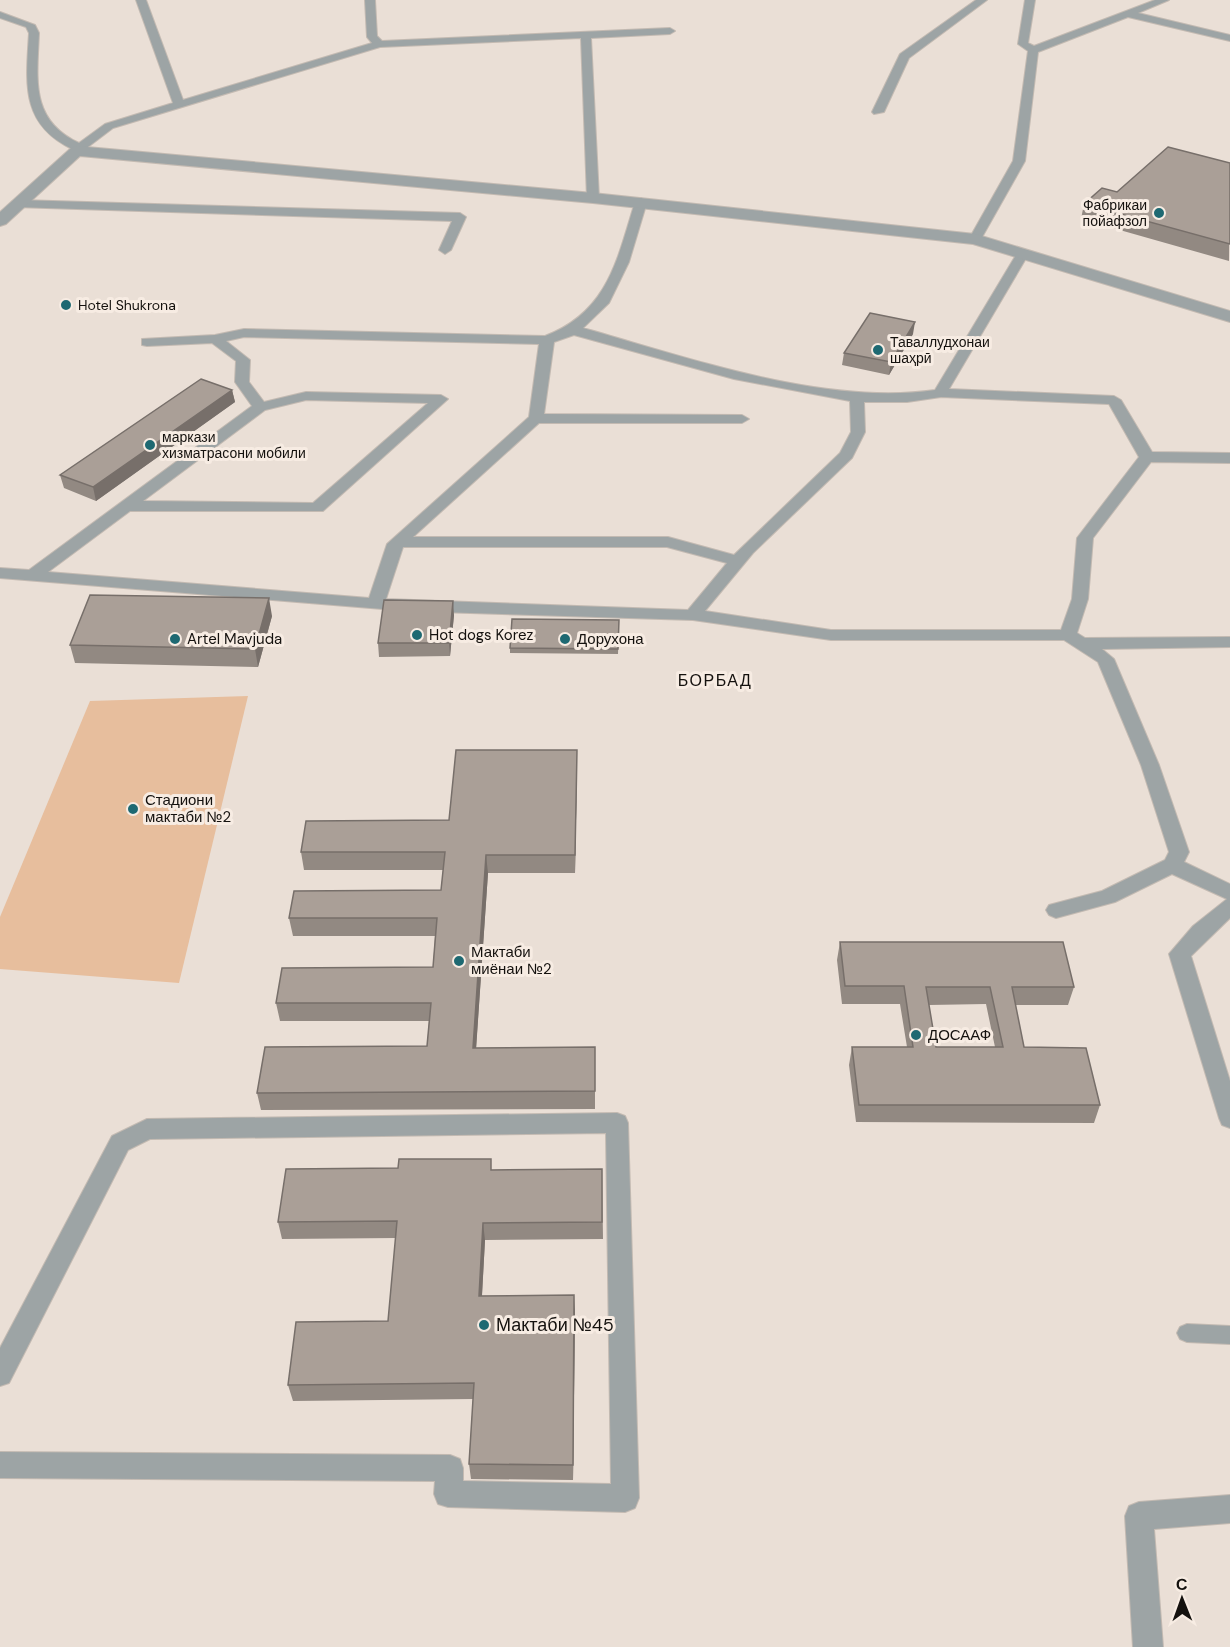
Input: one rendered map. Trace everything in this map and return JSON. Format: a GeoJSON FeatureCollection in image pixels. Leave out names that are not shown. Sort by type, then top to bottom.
{"type":"FeatureCollection","features":[{"type":"Feature","properties":{"kind":"street"},"geometry":{"type":"LineString","coordinates":[[141,0],[179,103]]}},
{"type":"Feature","properties":{"kind":"street"},"geometry":{"type":"LineString","coordinates":[[370,0],[372,37],[379,44]]}},
{"type":"Feature","properties":{"kind":"street"},"geometry":{"type":"LineString","coordinates":[[878,112],[904,56],[981,0]]}},
{"type":"Feature","properties":{"kind":"street"},"geometry":{"type":"LineString","coordinates":[[1018,0],[1029,2],[1023,44],[1033,50]]}},
{"type":"Feature","properties":{"kind":"street"},"geometry":{"type":"LineString","coordinates":[[1033,50],[1164,0]]}},
{"type":"Feature","properties":{"kind":"street"},"geometry":{"type":"LineString","coordinates":[[1128,14],[1230,38]]}},
{"type":"Feature","properties":{"kind":"street"},"geometry":{"type":"LineString","coordinates":[[0,15],[30,25],[34,33],[32,92],[42,117],[53,134],[78,150],[641,202],[975,239],[1230,317]]}},
{"type":"Feature","properties":{"kind":"street"},"geometry":{"type":"LineString","coordinates":[[0,221],[78,150],[109,126],[379,44],[670,31]]}},
{"type":"Feature","properties":{"kind":"street"},"geometry":{"type":"LineString","coordinates":[[586,36],[593,198]]}},
{"type":"Feature","properties":{"kind":"street"},"geometry":{"type":"LineString","coordinates":[[975,239],[1019,161],[1033,50]]}},
{"type":"Feature","properties":{"kind":"street"},"geometry":{"type":"LineString","coordinates":[[147,342],[215,339],[244,333],[547,340],[573,330],[602,303],[623,262],[641,202]]}},
{"type":"Feature","properties":{"kind":"street"},"geometry":{"type":"LineString","coordinates":[[19,204],[460,217],[445,250]]}},
{"type":"Feature","properties":{"kind":"street"},"geometry":{"type":"LineString","coordinates":[[941,393],[944,383],[1022,255]]}},
{"type":"Feature","properties":{"kind":"street"},"geometry":{"type":"LineString","coordinates":[[573,330],[734,375],[857,398],[907,398],[941,393],[1114,400],[1147,457]]}},
{"type":"Feature","properties":{"kind":"street"},"geometry":{"type":"LineString","coordinates":[[215,339],[243,360],[242,382],[260,407]]}},
{"type":"Feature","properties":{"kind":"street"},"geometry":{"type":"LineString","coordinates":[[376,604],[393,547],[536,418],[547,340]]}},
{"type":"Feature","properties":{"kind":"street"},"geometry":{"type":"LineString","coordinates":[[32,576],[126,506],[260,407],[306,396],[441,399],[317,508],[126,506]]}},
{"type":"Feature","properties":{"kind":"street"},"geometry":{"type":"LineString","coordinates":[[693,615],[738,561],[847,455],[858,432],[857,398]]}},
{"type":"Feature","properties":{"kind":"street"},"geometry":{"type":"LineString","coordinates":[[536,418],[556,420],[742,419]]}},
{"type":"Feature","properties":{"kind":"street"},"geometry":{"type":"LineString","coordinates":[[1147,457],[1230,458]]}},
{"type":"Feature","properties":{"kind":"street"},"geometry":{"type":"LineString","coordinates":[[1075,640],[1085,538],[1147,457]]}},
{"type":"Feature","properties":{"kind":"street"},"geometry":{"type":"LineString","coordinates":[[398,542],[668,542],[738,561]]}},
{"type":"Feature","properties":{"kind":"street"},"geometry":{"type":"LineString","coordinates":[[0,573],[376,604],[693,615],[831,634],[1230,642]]}},
{"type":"Feature","properties":{"kind":"street"},"geometry":{"type":"LineString","coordinates":[[1056,910],[1108,897],[1172,866],[1179,852],[1141,744],[1105,659],[1075,640]]}},
{"type":"Feature","properties":{"kind":"street"},"geometry":{"type":"LineString","coordinates":[[1172,866],[1230,893]]}},
{"type":"Feature","properties":{"kind":"street"},"geometry":{"type":"LineString","coordinates":[[1230,906],[1200,932],[1180,954],[1230,1118]]}},
{"type":"Feature","properties":{"kind":"street"},"geometry":{"type":"LineString","coordinates":[[0,1374],[120,1143],[147,1129],[617,1123],[625,1498],[448,1494],[450,1468],[0,1465]]}},
{"type":"Feature","properties":{"kind":"street"},"geometry":{"type":"LineString","coordinates":[[1187,1333],[1230,1335]]}},
{"type":"Feature","properties":{"kind":"street"},"geometry":{"type":"LineString","coordinates":[[1148,1647],[1139,1516],[1230,1509]]}},
{"type":"Feature","properties":{"kind":"shaded area","name":"Стадиони мактаби №2"},"geometry":{"type":"Polygon","coordinates":[[[248,696],[179,983],[0,969],[0,917],[90,701],[248,696]]]}},
{"type":"Feature","properties":{"kind":"building","name":"Фабрикаи пойафзол"},"geometry":{"type":"Polygon","coordinates":[[[1168,147],[1230,163],[1230,244],[1084,204],[1102,188],[1117,192],[1168,147]]]}},
{"type":"Feature","properties":{"kind":"building","name":"Таваллудхонаи шаҳрӣ"},"geometry":{"type":"Polygon","coordinates":[[[870,313],[915,322],[891,362],[844,353],[870,313]]]}},
{"type":"Feature","properties":{"kind":"building"},"geometry":{"type":"Polygon","coordinates":[[[201,379],[232,390],[93,487],[60,475],[201,379]]]}},
{"type":"Feature","properties":{"kind":"building","name":"Artel Mavjuda"},"geometry":{"type":"Polygon","coordinates":[[[90,595],[269,598],[255,649],[70,645],[90,595]]]}},
{"type":"Feature","properties":{"kind":"building","name":"Hot dogs Korez"},"geometry":{"type":"Polygon","coordinates":[[[384,600],[453,601],[449,643],[378,643],[384,600]]]}},
{"type":"Feature","properties":{"kind":"building","name":"Дорухона"},"geometry":{"type":"Polygon","coordinates":[[[512,619],[619,620],[618,649],[510,648],[512,619]]]}},
{"type":"Feature","properties":{"kind":"building","name":"Мактаби миёнаи №2"},"geometry":{"type":"Polygon","coordinates":[[[456,750],[577,750],[575,855],[486,855],[473,1048],[595,1047],[595,1091],[257,1093],[265,1047],[427,1046],[431,1003],[276,1003],[282,968],[433,967],[437,918],[289,918],[294,891],[441,890],[445,852],[301,852],[306,821],[449,820],[456,750]]]}},
{"type":"Feature","properties":{"kind":"building","name":"ДОСААФ"},"geometry":{"type":"Polygon","coordinates":[[[840,942],[1063,942],[1074,987],[1012,987],[1024,1047],[1086,1048],[1100,1105],[859,1105],[852,1047],[913,1047],[904,986],[845,986],[840,942]],[[926,987],[936,1047],[1003,1047],[990,987],[926,987]]]}},
{"type":"Feature","properties":{"kind":"building","name":"Мактаби №45"},"geometry":{"type":"Polygon","coordinates":[[[399,1159],[491,1159],[491,1170],[602,1169],[602,1222],[483,1223],[479,1296],[574,1295],[573,1465],[469,1464],[474,1383],[288,1385],[296,1322],[388,1321],[397,1221],[278,1222],[286,1169],[398,1168],[399,1159]]]}},
{"type":"Feature","properties":{"kind":"place","name":"Фабрикаи пойафзол"},"geometry":{"type":"Point","coordinates":[1159,213]}},
{"type":"Feature","properties":{"kind":"place","name":"Hotel Shukrona"},"geometry":{"type":"Point","coordinates":[66,305]}},
{"type":"Feature","properties":{"kind":"place","name":"Таваллудхонаи шаҳрӣ"},"geometry":{"type":"Point","coordinates":[878,350]}},
{"type":"Feature","properties":{"kind":"place","name":"маркази хизматрасони мобили"},"geometry":{"type":"Point","coordinates":[150,445]}},
{"type":"Feature","properties":{"kind":"place","name":"Hot dogs Korez"},"geometry":{"type":"Point","coordinates":[417,635]}},
{"type":"Feature","properties":{"kind":"place","name":"Artel Mavjuda"},"geometry":{"type":"Point","coordinates":[175,639]}},
{"type":"Feature","properties":{"kind":"place","name":"Дорухона"},"geometry":{"type":"Point","coordinates":[565,639]}},
{"type":"Feature","properties":{"kind":"place","name":"Стадиони мактаби №2"},"geometry":{"type":"Point","coordinates":[133,809]}},
{"type":"Feature","properties":{"kind":"place","name":"Мактаби миёнаи №2"},"geometry":{"type":"Point","coordinates":[459,961]}},
{"type":"Feature","properties":{"kind":"place","name":"ДОСААФ"},"geometry":{"type":"Point","coordinates":[916,1035]}},
{"type":"Feature","properties":{"kind":"place","name":"Мактаби №45"},"geometry":{"type":"Point","coordinates":[484,1325]}},
{"type":"Feature","properties":{"kind":"district","name":"БОРБАД"},"geometry":{"type":"Point","coordinates":[715,680]}}]}
